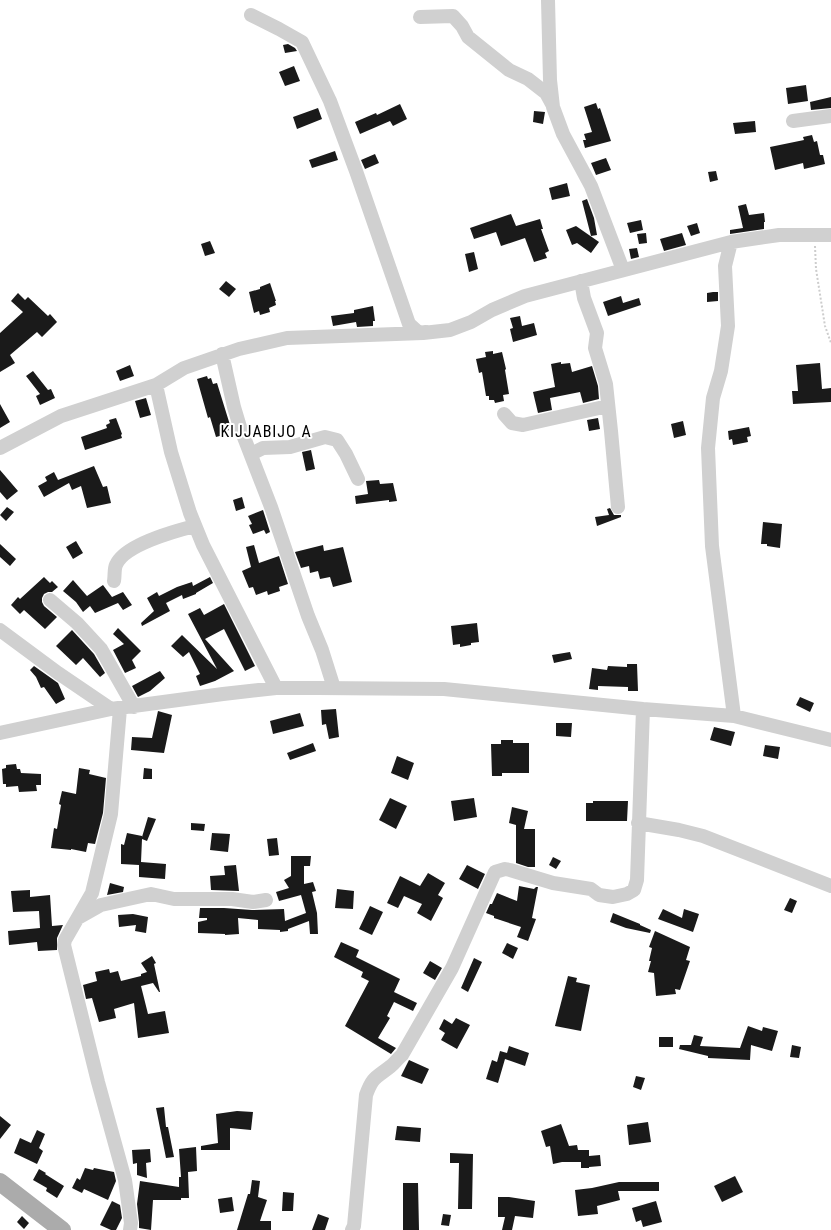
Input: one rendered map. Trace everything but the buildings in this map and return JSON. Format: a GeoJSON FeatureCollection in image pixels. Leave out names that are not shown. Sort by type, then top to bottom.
{"type":"FeatureCollection","features":[{"type":"Feature","properties":{"kind":"main road"},"geometry":{"type":"LineString","coordinates":[[0,1182],[62,1230]]}},
{"type":"Feature","properties":{"kind":"street"},"geometry":{"type":"LineString","coordinates":[[548,0],[550,80],[553,107]]}},
{"type":"Feature","properties":{"kind":"street"},"geometry":{"type":"LineString","coordinates":[[251,15],[279,28],[302,42],[330,101],[409,324],[419,333],[450,330]]}},
{"type":"Feature","properties":{"kind":"street"},"geometry":{"type":"LineString","coordinates":[[420,17],[453,16],[462,26],[468,37],[509,70],[528,79],[546,94],[553,107],[563,134],[591,186],[623,270]]}},
{"type":"Feature","properties":{"kind":"street"},"geometry":{"type":"LineString","coordinates":[[793,122],[831,116]]}},
{"type":"Feature","properties":{"kind":"street"},"geometry":{"type":"LineString","coordinates":[[0,448],[61,416],[156,385],[184,368],[239,349],[287,338],[423,333],[450,330],[471,322],[492,310],[525,296],[731,242],[779,235],[831,235]]}},
{"type":"Feature","properties":{"kind":"street"},"geometry":{"type":"LineString","coordinates":[[731,242],[725,266],[728,326],[721,371],[714,398],[708,448],[712,546],[734,716]]}},
{"type":"Feature","properties":{"kind":"street"},"geometry":{"type":"LineString","coordinates":[[581,281],[584,298],[597,333],[595,348],[606,384],[618,507]]}},
{"type":"Feature","properties":{"kind":"street"},"geometry":{"type":"LineString","coordinates":[[222,354],[240,427],[274,513],[308,616],[322,650],[334,688]]}},
{"type":"Feature","properties":{"kind":"street"},"geometry":{"type":"LineString","coordinates":[[156,385],[171,452],[195,526],[203,545],[276,688]]}},
{"type":"Feature","properties":{"kind":"street"},"geometry":{"type":"LineString","coordinates":[[504,414],[512,423],[523,425],[608,406]]}},
{"type":"Feature","properties":{"kind":"street"},"geometry":{"type":"LineString","coordinates":[[251,454],[263,448],[290,447],[325,437],[337,440],[346,454],[358,479]]}},
{"type":"Feature","properties":{"kind":"street"},"geometry":{"type":"LineString","coordinates":[[114,581],[115,566],[122,556],[143,544],[168,533],[195,526]]}},
{"type":"Feature","properties":{"kind":"street"},"geometry":{"type":"LineString","coordinates":[[50,600],[77,623],[101,649],[134,707]]}},
{"type":"Feature","properties":{"kind":"street"},"geometry":{"type":"LineString","coordinates":[[0,630],[58,673],[115,709]]}},
{"type":"Feature","properties":{"kind":"street"},"geometry":{"type":"LineString","coordinates":[[0,733],[115,709],[223,694],[276,688],[334,688],[444,689],[643,709],[734,716],[831,740]]}},
{"type":"Feature","properties":{"kind":"street"},"geometry":{"type":"LineString","coordinates":[[115,709],[111,814],[92,893],[65,940],[64,945],[98,1082],[125,1180],[131,1223],[130,1230]]}},
{"type":"Feature","properties":{"kind":"street"},"geometry":{"type":"LineString","coordinates":[[352,1230],[354,1226],[366,1095],[370,1084],[377,1075],[392,1066],[402,1054],[452,968],[495,872],[505,869],[553,883],[591,889],[599,895],[613,897],[627,894],[634,890],[636,880],[643,709]]}},
{"type":"Feature","properties":{"kind":"street"},"geometry":{"type":"LineString","coordinates":[[638,823],[703,836],[831,886]]}},
{"type":"Feature","properties":{"kind":"street"},"geometry":{"type":"LineString","coordinates":[[78,918],[101,905],[151,894],[174,899],[232,899],[252,902],[266,900]]}},
{"type":"Feature","properties":{"kind":"path"},"geometry":{"type":"LineString","coordinates":[[812,235],[825,326],[831,343]]}},
{"type":"Feature","properties":{"kind":"district","name":"KIJJABIJO A"},"geometry":{"type":"Point","coordinates":[266,431]}}]}
